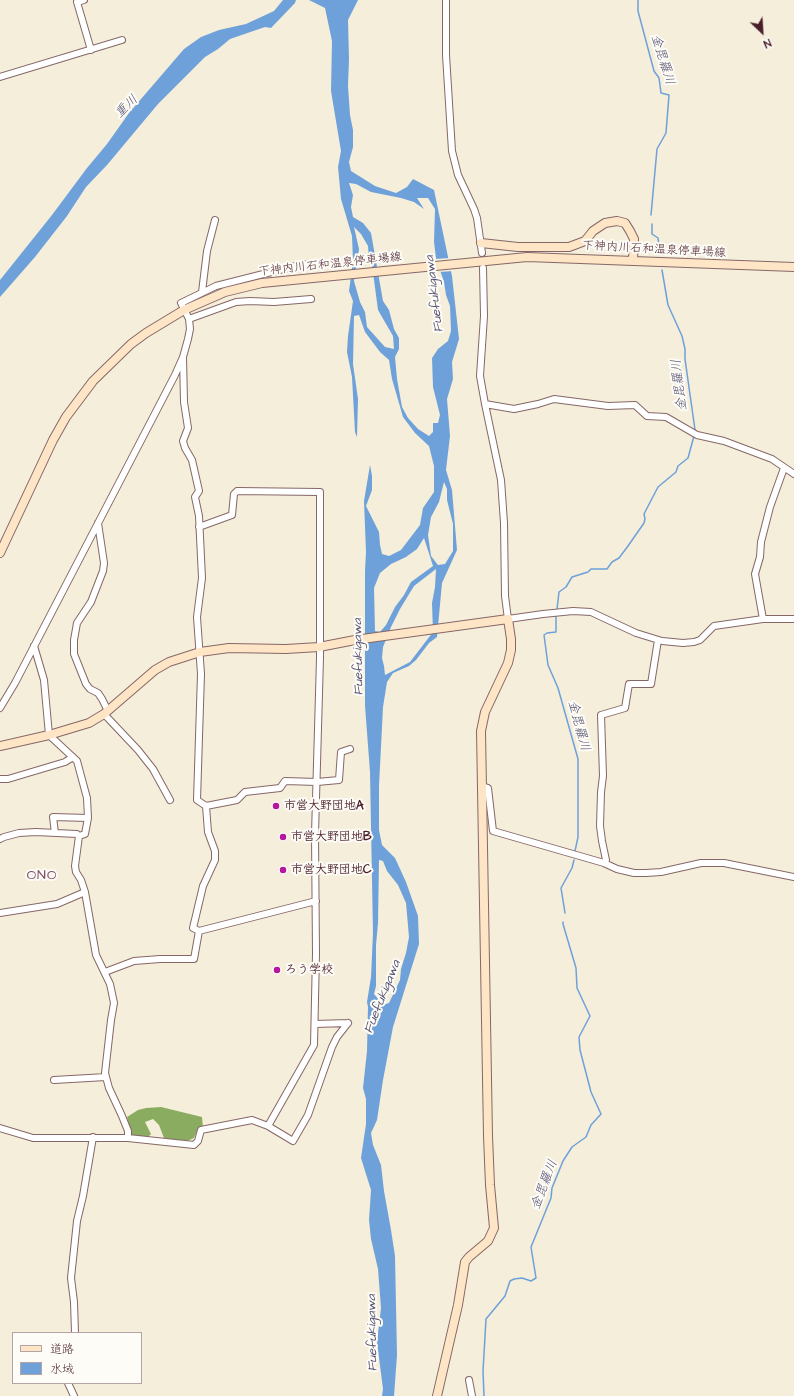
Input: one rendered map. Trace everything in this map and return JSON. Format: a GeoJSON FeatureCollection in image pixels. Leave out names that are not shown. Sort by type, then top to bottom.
{"type":"FeatureCollection","features":[{"type":"Feature","properties":{"kind":"street"},"geometry":{"type":"LineString","coordinates":[[84,0],[77,2],[92,50]]}},
{"type":"Feature","properties":{"kind":"street"},"geometry":{"type":"LineString","coordinates":[[446,0],[447,62],[452,151],[458,175],[474,208],[482,253]]}},
{"type":"Feature","properties":{"kind":"street"},"geometry":{"type":"LineString","coordinates":[[0,77],[122,40]]}},
{"type":"Feature","properties":{"kind":"street"},"geometry":{"type":"LineString","coordinates":[[202,292],[207,251],[215,220]]}},
{"type":"Feature","properties":{"kind":"street"},"geometry":{"type":"LineString","coordinates":[[481,243],[518,247],[569,247],[585,241],[593,231],[604,223],[617,221],[625,223],[634,239],[633,260]]}},
{"type":"Feature","properties":{"kind":"street","name":"下神内川石和温泉停車場線"},"geometry":{"type":"LineString","coordinates":[[0,553],[53,440],[66,417],[85,391],[109,364],[131,344],[162,322],[184,310],[225,292],[255,285],[327,276],[526,257],[794,267]]}},
{"type":"Feature","properties":{"kind":"street"},"geometry":{"type":"LineString","coordinates":[[0,708],[164,397],[183,357],[190,329],[189,319],[181,303],[216,286],[307,264]]}},
{"type":"Feature","properties":{"kind":"street"},"geometry":{"type":"LineString","coordinates":[[437,1396],[460,1298],[465,1262],[488,1241],[494,1228],[488,1143],[481,731],[485,712],[508,663],[511,650],[511,638],[505,596],[502,487],[480,376],[484,303],[483,268]]}},
{"type":"Feature","properties":{"kind":"street"},"geometry":{"type":"LineString","coordinates":[[189,319],[236,302],[274,302],[311,299]]}},
{"type":"Feature","properties":{"kind":"street"},"geometry":{"type":"LineString","coordinates":[[183,357],[184,402],[188,428],[183,441],[192,460],[199,491],[195,497],[199,516],[202,578],[197,617],[200,652],[197,800],[206,806],[237,800],[246,792],[280,788],[285,780],[317,782],[339,780],[341,752],[350,749]]}},
{"type":"Feature","properties":{"kind":"street"},"geometry":{"type":"LineString","coordinates":[[485,404],[514,409],[554,399],[608,406],[635,405],[647,416],[666,417],[697,435],[724,441],[772,459],[794,474]]}},
{"type":"Feature","properties":{"kind":"street"},"geometry":{"type":"LineString","coordinates":[[763,620],[755,574],[760,557],[760,542],[784,468]]}},
{"type":"Feature","properties":{"kind":"street"},"geometry":{"type":"LineString","coordinates":[[199,527],[232,515],[234,494],[237,491],[320,492],[321,549],[315,834],[316,901],[314,1045],[268,1126]]}},
{"type":"Feature","properties":{"kind":"street"},"geometry":{"type":"LineString","coordinates":[[98,523],[104,563],[103,571],[91,602],[77,623],[74,640],[74,654],[86,684],[90,689],[98,693],[102,699],[106,712],[153,769],[170,800]]}},
{"type":"Feature","properties":{"kind":"street"},"geometry":{"type":"LineString","coordinates":[[0,746],[49,735],[90,723],[106,712],[155,670],[169,662],[200,652],[251,647],[286,649],[319,647],[356,640],[573,611],[591,612],[636,633],[658,640],[674,642],[694,642],[700,640],[714,626],[763,620],[794,619]]}},
{"type":"Feature","properties":{"kind":"street"},"geometry":{"type":"LineString","coordinates":[[604,863],[606,860],[600,826],[603,776],[601,715],[625,708],[629,684],[651,684],[658,640]]}},
{"type":"Feature","properties":{"kind":"street"},"geometry":{"type":"LineString","coordinates":[[0,839],[19,833],[36,832],[77,834],[79,836],[85,834],[88,818],[85,791],[77,761],[49,735],[44,680],[34,646]]}},
{"type":"Feature","properties":{"kind":"street"},"geometry":{"type":"LineString","coordinates":[[0,779],[8,779],[65,762],[73,757]]}},
{"type":"Feature","properties":{"kind":"street"},"geometry":{"type":"LineString","coordinates":[[482,786],[488,788],[493,831],[604,863],[617,869],[646,874],[701,863],[724,863],[794,877]]}},
{"type":"Feature","properties":{"kind":"street"},"geometry":{"type":"LineString","coordinates":[[206,806],[208,832],[215,851],[215,860],[203,886],[193,928],[199,931],[316,901]]}},
{"type":"Feature","properties":{"kind":"street"},"geometry":{"type":"LineString","coordinates":[[55,833],[53,817],[88,818]]}},
{"type":"Feature","properties":{"kind":"street"},"geometry":{"type":"LineString","coordinates":[[79,836],[75,866],[76,872],[81,880],[85,892],[96,955],[110,984],[114,1003],[105,1073],[109,1088],[128,1132],[128,1138]]}},
{"type":"Feature","properties":{"kind":"street"},"geometry":{"type":"LineString","coordinates":[[0,913],[57,904],[85,892]]}},
{"type":"Feature","properties":{"kind":"street"},"geometry":{"type":"LineString","coordinates":[[105,972],[134,961],[194,959],[199,931]]}},
{"type":"Feature","properties":{"kind":"street"},"geometry":{"type":"LineString","coordinates":[[0,1128],[33,1138],[128,1138],[194,1145],[198,1141],[201,1130],[252,1120],[268,1126],[293,1141],[308,1115],[332,1047],[337,1037],[348,1023],[315,1024]]}},
{"type":"Feature","properties":{"kind":"street"},"geometry":{"type":"LineString","coordinates":[[54,1080],[106,1077]]}},
{"type":"Feature","properties":{"kind":"street"},"geometry":{"type":"LineString","coordinates":[[75,1332],[74,1302],[71,1278],[77,1221],[83,1196],[92,1137]]}},
{"type":"Feature","properties":{"kind":"street"},"geometry":{"type":"LineString","coordinates":[[468,1380],[472,1396]]}},
{"type":"Feature","properties":{"kind":"street"},"geometry":{"type":"LineString","coordinates":[[68,1384],[74,1396]]}},
{"type":"Feature","properties":{"kind":"green space"},"geometry":{"type":"Polygon","coordinates":[[[161,1107],[202,1117],[203,1128],[198,1129],[194,1138],[185,1142],[164,1138],[159,1125],[153,1119],[145,1122],[151,1134],[148,1137],[132,1135],[127,1117],[138,1110],[161,1107]]]}},
{"type":"Feature","properties":{"kind":"water"},"geometry":{"type":"Polygon","coordinates":[[[283,0],[296,0],[295,3],[271,28],[265,27],[230,39],[205,57],[158,104],[107,165],[86,187],[67,216],[35,257],[0,297],[0,280],[107,144],[129,113],[184,49],[201,37],[219,30],[246,24],[274,11],[283,0]]]}},
{"type":"Feature","properties":{"kind":"water"},"geometry":{"type":"Polygon","coordinates":[[[309,0],[358,0],[348,20],[348,86],[350,115],[353,130],[353,147],[349,162],[351,171],[375,186],[396,193],[407,187],[413,179],[434,190],[452,276],[459,339],[452,362],[453,379],[447,399],[450,436],[446,470],[452,490],[457,550],[442,583],[437,637],[429,643],[416,660],[409,666],[393,673],[387,682],[383,707],[379,786],[379,830],[382,845],[395,858],[406,882],[418,916],[419,944],[393,1027],[377,1120],[371,1133],[373,1145],[381,1165],[395,1256],[397,1355],[394,1396],[382,1396],[383,1389],[377,1342],[381,1308],[378,1269],[371,1239],[369,1220],[371,1190],[361,1158],[366,1124],[366,1099],[363,1088],[367,1051],[367,1002],[371,977],[373,933],[370,772],[365,706],[366,552],[364,501],[370,465],[372,490],[366,506],[379,532],[382,554],[389,556],[401,550],[420,525],[423,508],[434,492],[434,466],[429,446],[415,433],[403,417],[392,379],[389,360],[380,352],[365,332],[359,315],[354,316],[353,364],[358,399],[357,437],[355,432],[352,377],[347,352],[353,301],[349,291],[353,261],[352,236],[341,199],[338,167],[341,151],[331,91],[332,41],[325,8],[309,0]],[[349,183],[353,195],[351,207],[353,217],[363,223],[371,233],[383,301],[389,310],[394,329],[399,338],[399,349],[395,357],[402,407],[408,418],[418,429],[429,436],[433,432],[433,423],[438,423],[440,415],[433,387],[432,358],[438,349],[448,341],[451,331],[450,306],[436,258],[434,242],[435,209],[428,198],[417,198],[424,209],[414,202],[371,192],[356,184],[349,183]],[[354,227],[359,249],[354,281],[360,302],[365,312],[367,327],[385,347],[394,349],[393,336],[378,310],[368,246],[361,234],[354,227]],[[444,482],[439,502],[431,517],[428,535],[431,556],[438,565],[445,564],[453,551],[453,524],[447,500],[447,489],[444,482]],[[424,538],[417,549],[406,557],[391,564],[380,573],[374,588],[375,631],[380,632],[386,625],[395,607],[411,582],[433,566],[424,538]],[[436,569],[414,586],[400,609],[383,647],[382,658],[385,675],[410,662],[433,632],[432,603],[436,569]],[[379,860],[378,923],[376,945],[376,986],[374,994],[383,1005],[389,1003],[400,980],[401,969],[409,937],[406,903],[398,885],[387,871],[383,861],[379,860]]]}},
{"type":"Feature","properties":{"kind":"pier"},"geometry":{"type":"Polygon","coordinates":[[[450,258],[453,271],[439,272],[435,259],[450,258]]]}},
{"type":"Feature","properties":{"kind":"waterway","name":"金毘羅川"},"geometry":{"type":"LineString","coordinates":[[638,0],[638,11],[654,71],[659,78],[661,93],[669,95],[666,133],[657,149],[651,215]]}},
{"type":"Feature","properties":{"kind":"waterway","name":"金毘羅川"},"geometry":{"type":"LineString","coordinates":[[652,224],[652,234],[658,238],[660,252]]}},
{"type":"Feature","properties":{"kind":"waterway","name":"金毘羅川"},"geometry":{"type":"LineString","coordinates":[[662,270],[668,305],[682,336],[685,349],[685,359],[695,430]]}},
{"type":"Feature","properties":{"kind":"waterway","name":"金毘羅川"},"geometry":{"type":"LineString","coordinates":[[557,609],[559,592],[566,587],[572,577],[588,572],[591,569],[607,569],[612,562],[619,558],[644,523],[644,514],[658,487],[676,472],[678,466],[688,458],[694,436]]}},
{"type":"Feature","properties":{"kind":"waterway","name":"金毘羅川"},"geometry":{"type":"LineString","coordinates":[[556,616],[556,632],[547,633],[544,635],[548,665],[558,688],[578,759],[578,837],[575,851]]}},
{"type":"Feature","properties":{"kind":"waterway","name":"金毘羅川"},"geometry":{"type":"LineString","coordinates":[[565,913],[561,888],[572,868],[574,860]]}},
{"type":"Feature","properties":{"kind":"waterway","name":"金毘羅川"},"geometry":{"type":"LineString","coordinates":[[484,1396],[483,1371],[486,1319],[505,1296],[510,1281],[522,1278],[531,1281],[536,1278],[531,1247],[551,1198],[552,1188],[563,1161],[572,1147],[586,1137],[591,1125],[601,1114],[591,1092],[580,1050],[579,1037],[590,1016],[577,988],[576,968],[563,922]]}},
{"type":"Feature","properties":{"kind":"place","name":"市営大野団地A"},"geometry":{"type":"Point","coordinates":[276,806]}},
{"type":"Feature","properties":{"kind":"place","name":"市営大野団地B"},"geometry":{"type":"Point","coordinates":[283,837]}},
{"type":"Feature","properties":{"kind":"place","name":"市営大野団地C"},"geometry":{"type":"Point","coordinates":[283,870]}},
{"type":"Feature","properties":{"kind":"place","name":"ろう学校"},"geometry":{"type":"Point","coordinates":[277,970]}},
{"type":"Feature","properties":{"kind":"district","name":"ONO"},"geometry":{"type":"Point","coordinates":[42,876]}},
{"type":"Feature","properties":{"kind":"water label","name":"重川"},"geometry":{"type":"Point","coordinates":[127,107]}},
{"type":"Feature","properties":{"kind":"water label","name":"Fuefukigawa"},"geometry":{"type":"Point","coordinates":[435,294]}},
{"type":"Feature","properties":{"kind":"water label","name":"Fuefukigawa"},"geometry":{"type":"Point","coordinates":[359,657]}},
{"type":"Feature","properties":{"kind":"water label","name":"Fuefukigawa"},"geometry":{"type":"Point","coordinates":[383,997]}},
{"type":"Feature","properties":{"kind":"water label","name":"Fuefukigawa"},"geometry":{"type":"Point","coordinates":[373,1333]}}]}
